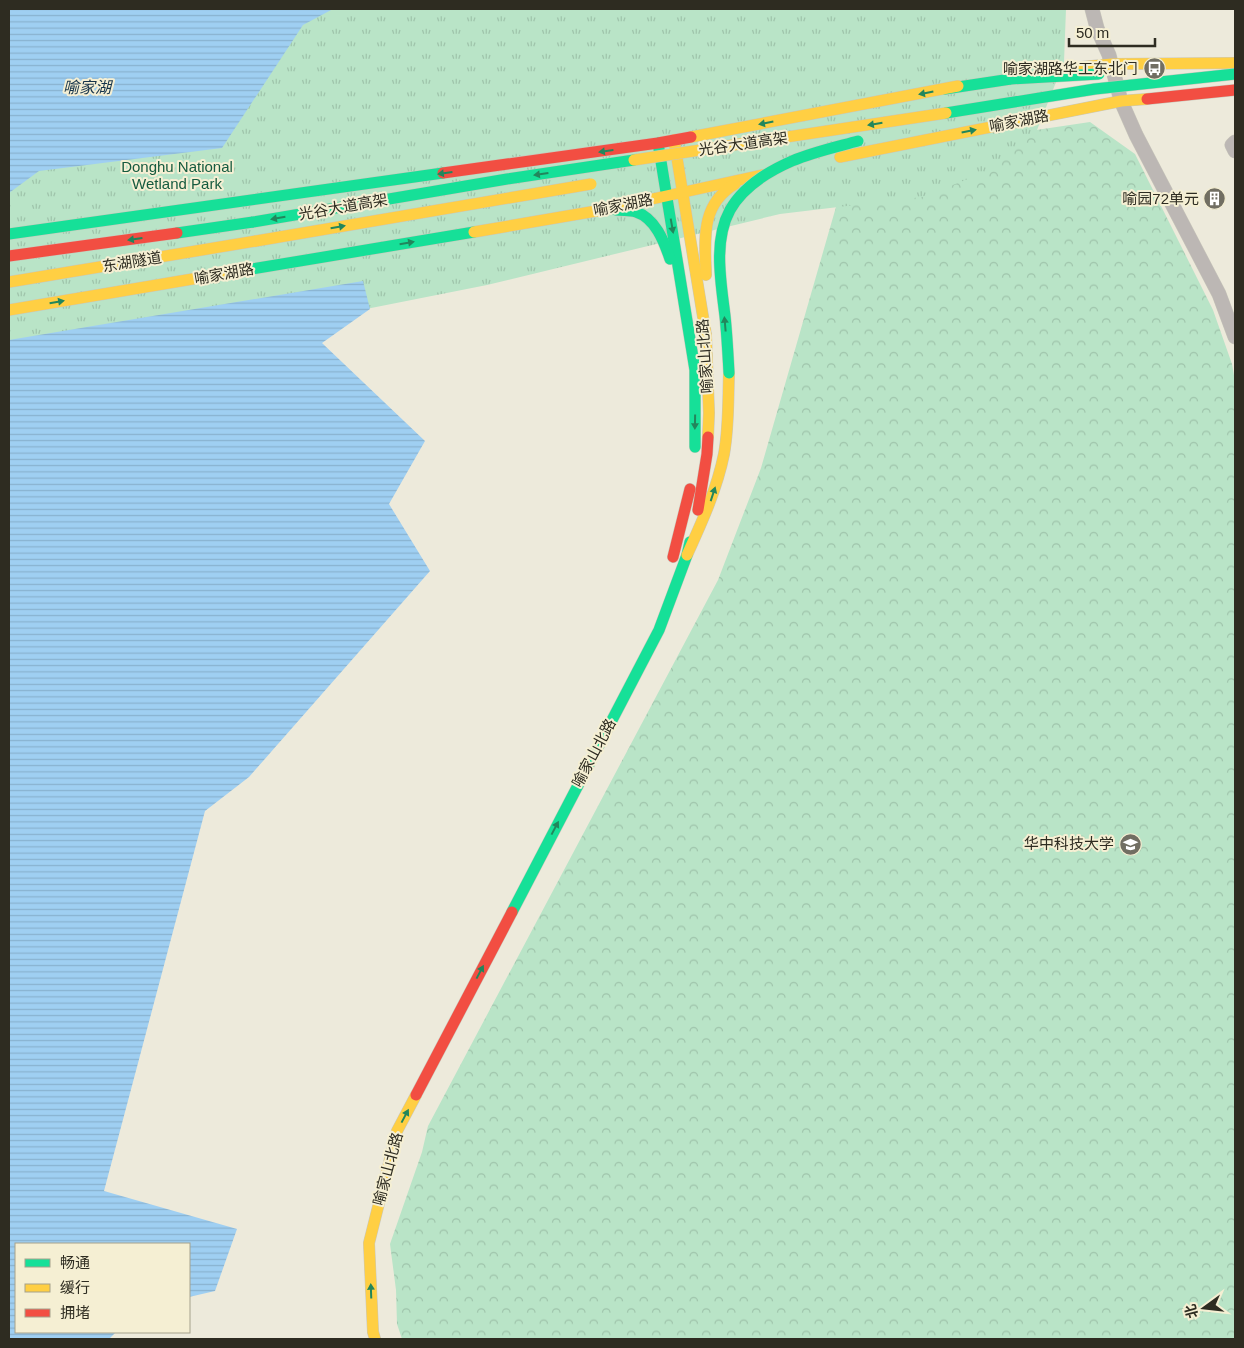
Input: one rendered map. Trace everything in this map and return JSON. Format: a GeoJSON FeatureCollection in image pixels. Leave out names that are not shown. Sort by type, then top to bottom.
{"type":"FeatureCollection","features":[{"type":"Feature","properties":{"kind":"main road"},"geometry":{"type":"LineString","coordinates":[[945,89],[1002,76],[1112,64],[1235,73]]}},
{"type":"Feature","properties":{"kind":"main road"},"geometry":{"type":"LineString","coordinates":[[9,234],[658,143],[945,89],[1011,79],[1121,73],[1183,66],[1235,73]]}},
{"type":"Feature","properties":{"kind":"main road"},"geometry":{"type":"LineString","coordinates":[[894,132],[1096,95],[1235,73]]}},
{"type":"Feature","properties":{"kind":"main road","name":"光谷大道高架"},"geometry":{"type":"LineString","coordinates":[[163,235],[253,222],[507,179],[818,134],[1095,89],[1235,73]]}},
{"type":"Feature","properties":{"kind":"main road","name":"喻家湖路"},"geometry":{"type":"LineString","coordinates":[[9,310],[602,210],[884,147],[1121,100],[1235,90]]}},
{"type":"Feature","properties":{"kind":"main road","name":"光谷大道高架"},"geometry":{"type":"LineString","coordinates":[[687,555],[707,510],[719,474],[726,440],[729,409],[729,373],[719,270],[723,227],[731,209],[753,183],[783,165],[800,158],[865,138],[788,150]]}},
{"type":"Feature","properties":{"kind":"main road","name":"喻家山北路"},"geometry":{"type":"LineString","coordinates":[[375,1339],[373,1332],[369,1243],[397,1131],[659,630],[687,555],[700,500],[709,413],[706,335],[674,140]]}},
{"type":"Feature","properties":{"kind":"main road","name":"喻家山北路"},"geometry":{"type":"LineString","coordinates":[[658,143],[695,370],[694,454]]}},
{"type":"Feature","properties":{"kind":"main road","name":"光谷大道高架"},"geometry":{"type":"LineString","coordinates":[[654,173],[692,167]]}},
{"type":"Feature","properties":{"kind":"main road"},"geometry":{"type":"LineString","coordinates":[[706,335],[708,298],[705,239],[707,218],[714,200],[728,187],[750,178]]}},
{"type":"Feature","properties":{"kind":"main road","name":"光谷大道高架"},"geometry":{"type":"LineString","coordinates":[[256,241],[606,181]]}},
{"type":"Feature","properties":{"kind":"main road"},"geometry":{"type":"LineString","coordinates":[[9,256],[163,235],[251,200]]}},
{"type":"Feature","properties":{"kind":"main road"},"geometry":{"type":"LineString","coordinates":[[602,210],[637,212],[647,219],[658,231],[666,246],[672,265],[678,302],[691,339]]}},
{"type":"Feature","properties":{"kind":"main road","name":"东湖隧道"},"geometry":{"type":"LineString","coordinates":[[9,282],[256,241]]}},
{"type":"Feature","properties":{"kind":"main road"},"geometry":{"type":"LineString","coordinates":[[199,251],[280,264]]}},
{"type":"Feature","properties":{"kind":"main road"},"geometry":{"type":"LineString","coordinates":[[668,571],[683,521],[691,482]]}},
{"type":"Feature","properties":{"kind":"main road","name":"喻家山北路"},"geometry":{"type":"LineString","coordinates":[[364,1339],[362,1334],[358,1242],[388,1127],[573,770]]}},
{"type":"Feature","properties":{"kind":"street"},"geometry":{"type":"LineString","coordinates":[[1092,9],[1097,28],[1112,64],[1121,100],[1136,135],[1219,294],[1235,337]]}},
{"type":"Feature","properties":{"kind":"street"},"geometry":{"type":"LineString","coordinates":[[1235,142],[1232,145],[1235,151]]}},
{"type":"Feature","properties":{"kind":"green space","name":"Donghu National Wetland Park"},"geometry":{"type":"Polygon","coordinates":[[[9,9],[1066,9],[1064,62],[1037,130],[991,170],[922,197],[780,214],[487,285],[90,364],[9,370],[9,9]]]}},
{"type":"Feature","properties":{"kind":"green space"},"geometry":{"type":"Polygon","coordinates":[[[1090,122],[1135,154],[1213,310],[1232,364],[1235,381],[1235,1339],[402,1339],[397,1324],[396,1290],[390,1244],[422,1152],[428,1126],[718,580],[761,468],[840,193],[882,153],[1090,122]]]}},
{"type":"Feature","properties":{"kind":"water","name":"喻家湖"},"geometry":{"type":"Polygon","coordinates":[[[9,9],[333,9],[303,25],[222,148],[39,171],[9,193],[9,9]]]}},
{"type":"Feature","properties":{"kind":"water"},"geometry":{"type":"Polygon","coordinates":[[[363,281],[370,309],[322,343],[425,441],[389,504],[430,571],[249,777],[205,811],[104,1191],[237,1229],[215,1291],[190,1297],[190,1243],[15,1243],[15,1333],[115,1333],[109,1339],[9,1339],[9,340],[363,281]]]}},
{"type":"Feature","properties":{"kind":"traffic: fast"},"geometry":{"type":"LineString","coordinates":[[1011,79],[1099,74]]}},
{"type":"Feature","properties":{"kind":"traffic: fast"},"geometry":{"type":"LineString","coordinates":[[946,113],[1095,89],[1235,74]]}},
{"type":"Feature","properties":{"kind":"traffic: fast"},"geometry":{"type":"LineString","coordinates":[[945,89],[1011,79]]}},
{"type":"Feature","properties":{"kind":"traffic: fast"},"geometry":{"type":"LineString","coordinates":[[729,373],[720,276],[720,248],[721,235],[730,210],[749,187],[774,170],[808,155],[858,141]]}},
{"type":"Feature","properties":{"kind":"traffic: fast"},"geometry":{"type":"LineString","coordinates":[[658,143],[695,370],[695,447]]}},
{"type":"Feature","properties":{"kind":"traffic: fast"},"geometry":{"type":"LineString","coordinates":[[253,222],[507,179],[634,160]]}},
{"type":"Feature","properties":{"kind":"traffic: fast"},"geometry":{"type":"LineString","coordinates":[[9,234],[443,173]]}},
{"type":"Feature","properties":{"kind":"traffic: fast"},"geometry":{"type":"LineString","coordinates":[[616,210],[636,212],[648,219],[662,238],[670,259]]}},
{"type":"Feature","properties":{"kind":"traffic: fast"},"geometry":{"type":"LineString","coordinates":[[177,233],[253,222]]}},
{"type":"Feature","properties":{"kind":"traffic: fast"},"geometry":{"type":"LineString","coordinates":[[234,272],[474,232]]}},
{"type":"Feature","properties":{"kind":"traffic: fast"},"geometry":{"type":"LineString","coordinates":[[512,912],[659,630],[690,542]]}},
{"type":"Feature","properties":{"kind":"traffic: slow"},"geometry":{"type":"LineString","coordinates":[[1082,67],[1112,64],[1235,63]]}},
{"type":"Feature","properties":{"kind":"traffic: slow"},"geometry":{"type":"LineString","coordinates":[[691,137],[958,86]]}},
{"type":"Feature","properties":{"kind":"traffic: slow"},"geometry":{"type":"LineString","coordinates":[[840,157],[1121,101],[1147,99]]}},
{"type":"Feature","properties":{"kind":"traffic: slow"},"geometry":{"type":"LineString","coordinates":[[634,160],[946,113]]}},
{"type":"Feature","properties":{"kind":"traffic: slow"},"geometry":{"type":"LineString","coordinates":[[674,140],[706,335],[708,437]]}},
{"type":"Feature","properties":{"kind":"traffic: slow"},"geometry":{"type":"LineString","coordinates":[[474,232],[602,210],[762,175]]}},
{"type":"Feature","properties":{"kind":"traffic: slow"},"geometry":{"type":"LineString","coordinates":[[256,241],[591,184]]}},
{"type":"Feature","properties":{"kind":"traffic: slow"},"geometry":{"type":"LineString","coordinates":[[706,275],[705,249],[710,213],[724,192],[735,184]]}},
{"type":"Feature","properties":{"kind":"traffic: slow"},"geometry":{"type":"LineString","coordinates":[[9,282],[256,241]]}},
{"type":"Feature","properties":{"kind":"traffic: slow"},"geometry":{"type":"LineString","coordinates":[[9,310],[234,272]]}},
{"type":"Feature","properties":{"kind":"traffic: slow"},"geometry":{"type":"LineString","coordinates":[[687,555],[709,505],[721,467],[727,434],[729,373]]}},
{"type":"Feature","properties":{"kind":"traffic: slow"},"geometry":{"type":"LineString","coordinates":[[375,1339],[373,1332],[369,1243],[397,1131],[416,1095]]}},
{"type":"Feature","properties":{"kind":"traffic: jam"},"geometry":{"type":"LineString","coordinates":[[1147,99],[1235,90]]}},
{"type":"Feature","properties":{"kind":"traffic: jam"},"geometry":{"type":"LineString","coordinates":[[443,173],[691,137]]}},
{"type":"Feature","properties":{"kind":"traffic: jam"},"geometry":{"type":"LineString","coordinates":[[9,256],[177,233]]}},
{"type":"Feature","properties":{"kind":"traffic: jam"},"geometry":{"type":"LineString","coordinates":[[698,510],[708,437]]}},
{"type":"Feature","properties":{"kind":"traffic: jam"},"geometry":{"type":"LineString","coordinates":[[673,557],[690,489]]}},
{"type":"Feature","properties":{"kind":"traffic: jam"},"geometry":{"type":"LineString","coordinates":[[416,1095],[512,912]]}},
{"type":"Feature","properties":{"kind":"place","name":"喻家湖路华工东北门"},"geometry":{"type":"Point","coordinates":[1154,69]}},
{"type":"Feature","properties":{"kind":"place","name":"喻园72单元"},"geometry":{"type":"Point","coordinates":[1215,199]}},
{"type":"Feature","properties":{"kind":"place","name":"华中科技大学"},"geometry":{"type":"Point","coordinates":[1130,844]}}]}
